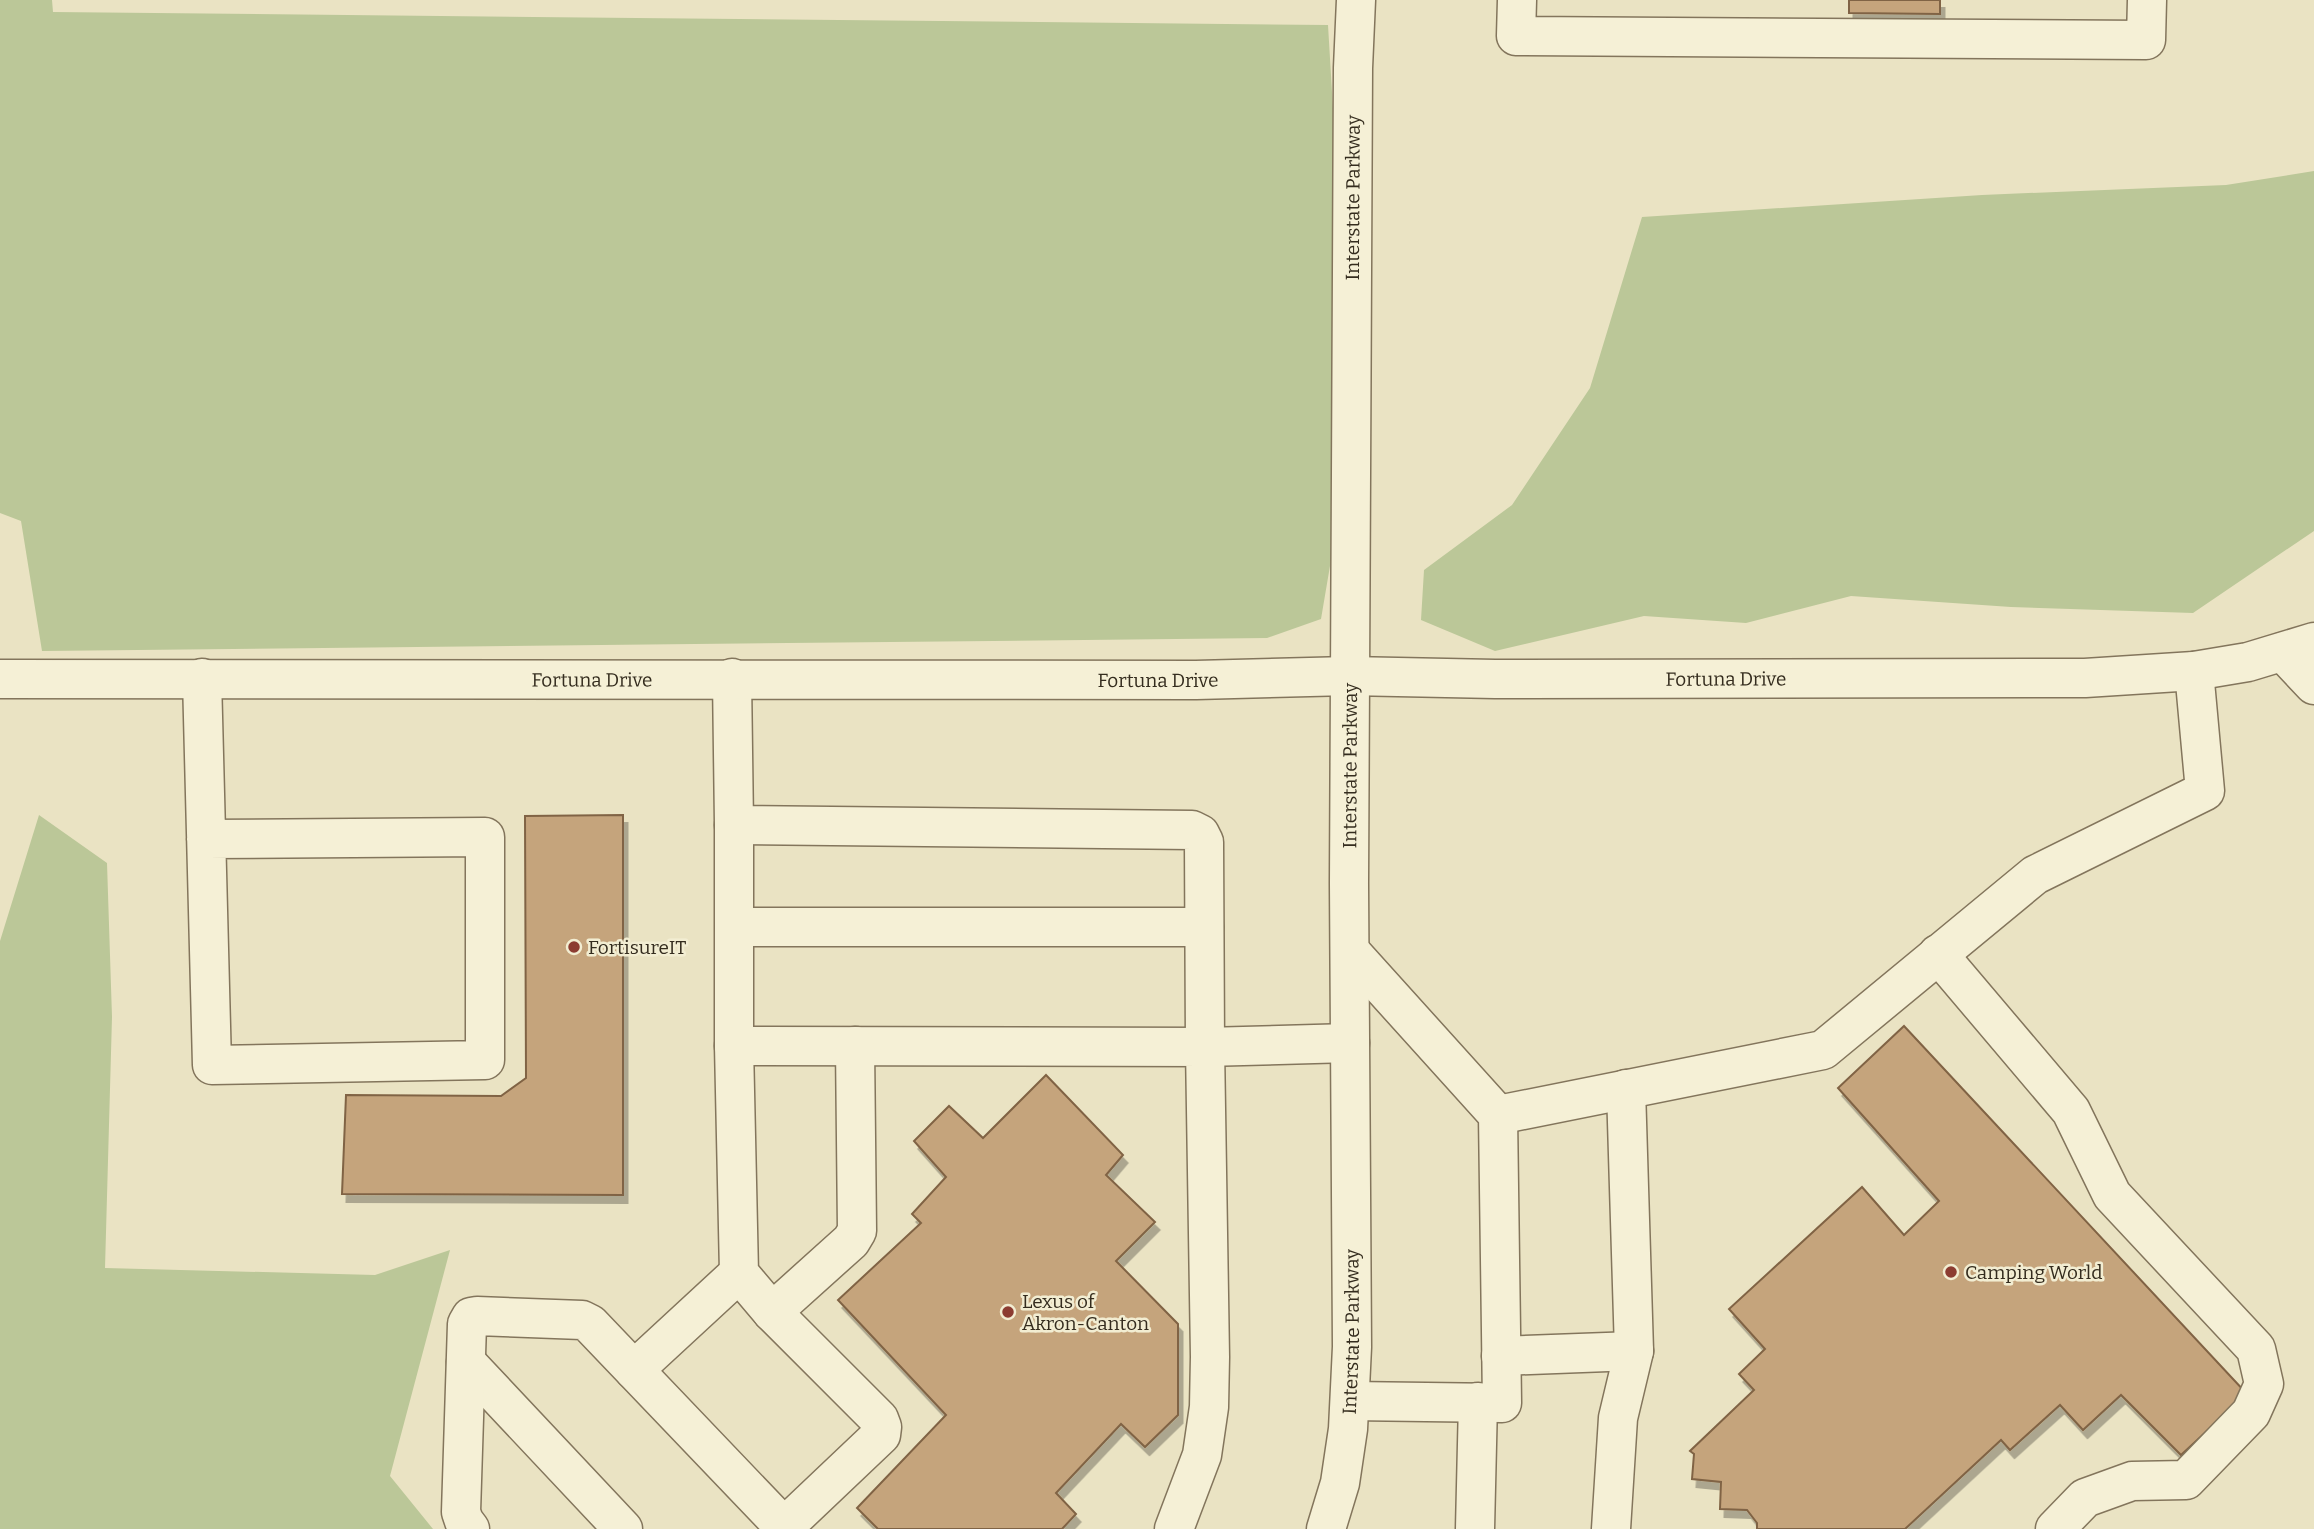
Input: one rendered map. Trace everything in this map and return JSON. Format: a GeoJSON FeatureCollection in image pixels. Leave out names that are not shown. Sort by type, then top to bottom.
{"type":"FeatureCollection","features":[{"type":"Feature","properties":{"kind":"street","name":"Interstate Parkway"},"geometry":{"type":"LineString","coordinates":[[1326,1529],[1340,1483],[1350,1401],[1352,1347],[1349,677],[1353,81],[1356,0]]}},
{"type":"Feature","properties":{"kind":"street"},"geometry":{"type":"LineString","coordinates":[[1517,0],[1516,36],[2146,40],[2147,0]]}},
{"type":"Feature","properties":{"kind":"street","name":"Fortuna Drive"},"geometry":{"type":"LineString","coordinates":[[0,678],[2057,678],[2194,671],[2248,662],[2298,647]]}},
{"type":"Feature","properties":{"kind":"street"},"geometry":{"type":"LineString","coordinates":[[2298,647],[2314,685]]}},
{"type":"Feature","properties":{"kind":"street"},"geometry":{"type":"LineString","coordinates":[[1498,1115],[1824,1049],[2035,875],[2205,791],[2194,671]]}},
{"type":"Feature","properties":{"kind":"street"},"geometry":{"type":"LineString","coordinates":[[202,678],[206,839],[212,1065],[485,1060],[485,837],[206,839]]}},
{"type":"Feature","properties":{"kind":"street"},"geometry":{"type":"LineString","coordinates":[[470,1529],[461,1512],[467,1324],[471,1317],[582,1320],[590,1324],[785,1528],[881,1435],[879,1419],[772,1312],[739,1273],[734,1045],[732,678]]}},
{"type":"Feature","properties":{"kind":"street"},"geometry":{"type":"LineString","coordinates":[[734,825],[1192,830],[1200,834],[1204,842],[1209,1406],[1202,1455],[1174,1529]]}},
{"type":"Feature","properties":{"kind":"street"},"geometry":{"type":"LineString","coordinates":[[735,927],[1204,927]]}},
{"type":"Feature","properties":{"kind":"street"},"geometry":{"type":"LineString","coordinates":[[1350,951],[1498,1115],[1502,1403],[1350,1401]]}},
{"type":"Feature","properties":{"kind":"street"},"geometry":{"type":"LineString","coordinates":[[1938,954],[2071,1111],[2112,1195],[2256,1349],[2264,1384],[2251,1413],[2186,1480],[2133,1481],[2085,1498],[2054,1529]]}},
{"type":"Feature","properties":{"kind":"street"},"geometry":{"type":"LineString","coordinates":[[734,1045],[1205,1047],[1350,1043]]}},
{"type":"Feature","properties":{"kind":"street"},"geometry":{"type":"LineString","coordinates":[[772,1312],[851,1241],[857,1231],[855,1046]]}},
{"type":"Feature","properties":{"kind":"street"},"geometry":{"type":"LineString","coordinates":[[1611,1529],[1618,1418],[1634,1350],[1626,1089]]}},
{"type":"Feature","properties":{"kind":"street"},"geometry":{"type":"LineString","coordinates":[[634,1370],[739,1273]]}},
{"type":"Feature","properties":{"kind":"street"},"geometry":{"type":"LineString","coordinates":[[1502,1356],[1634,1350]]}},
{"type":"Feature","properties":{"kind":"street"},"geometry":{"type":"LineString","coordinates":[[466,1362],[623,1529]]}},
{"type":"Feature","properties":{"kind":"street"},"geometry":{"type":"LineString","coordinates":[[1475,1529],[1478,1402]]}},
{"type":"Feature","properties":{"kind":"green space"},"geometry":{"type":"Polygon","coordinates":[[[0,0],[52,0],[53,12],[1328,25],[1337,176],[1331,560],[1321,619],[1267,638],[42,651],[21,521],[0,513],[0,0]]]}},
{"type":"Feature","properties":{"kind":"green space"},"geometry":{"type":"Polygon","coordinates":[[[2314,171],[2314,531],[2193,613],[2011,607],[1851,596],[1746,623],[1644,616],[1495,651],[1421,620],[1424,570],[1512,505],[1590,388],[1642,217],[1982,195],[2226,185],[2314,171]]]}},
{"type":"Feature","properties":{"kind":"green space"},"geometry":{"type":"Polygon","coordinates":[[[39,815],[107,863],[112,1017],[105,1268],[375,1275],[450,1250],[390,1476],[433,1529],[0,1529],[0,941],[39,815]]]}},
{"type":"Feature","properties":{"kind":"building"},"geometry":{"type":"Polygon","coordinates":[[[1849,0],[1940,0],[1940,14],[1849,13],[1849,0]]]}},
{"type":"Feature","properties":{"kind":"building","name":"FortisureIT"},"geometry":{"type":"Polygon","coordinates":[[[623,815],[623,1195],[342,1194],[346,1095],[501,1096],[526,1078],[525,816],[623,815]]]}},
{"type":"Feature","properties":{"kind":"building","name":"Camping World"},"geometry":{"type":"Polygon","coordinates":[[[1904,1026],[2247,1394],[2181,1455],[2121,1395],[2083,1430],[2060,1405],[2010,1450],[2001,1440],[1905,1529],[1757,1529],[1757,1523],[1747,1510],[1720,1509],[1721,1482],[1692,1479],[1694,1454],[1690,1451],[1754,1390],[1739,1374],[1765,1349],[1729,1309],[1862,1187],[1904,1235],[1939,1201],[1838,1088],[1904,1026]]]}},
{"type":"Feature","properties":{"kind":"building","name":"Lexus of Akron-Canton"},"geometry":{"type":"Polygon","coordinates":[[[1046,1075],[1123,1155],[1106,1175],[1155,1222],[1116,1261],[1178,1324],[1178,1415],[1145,1447],[1121,1424],[1056,1493],[1076,1514],[1062,1529],[878,1529],[857,1508],[946,1415],[838,1300],[921,1223],[912,1214],[946,1177],[914,1141],[949,1106],[983,1138],[1046,1075]]]}},
{"type":"Feature","properties":{"kind":"place","name":"FortisureIT"},"geometry":{"type":"Point","coordinates":[574,947]}},
{"type":"Feature","properties":{"kind":"place","name":"Camping World"},"geometry":{"type":"Point","coordinates":[1951,1272]}},
{"type":"Feature","properties":{"kind":"place","name":"Lexus of Akron-Canton"},"geometry":{"type":"Point","coordinates":[1008,1312]}}]}
